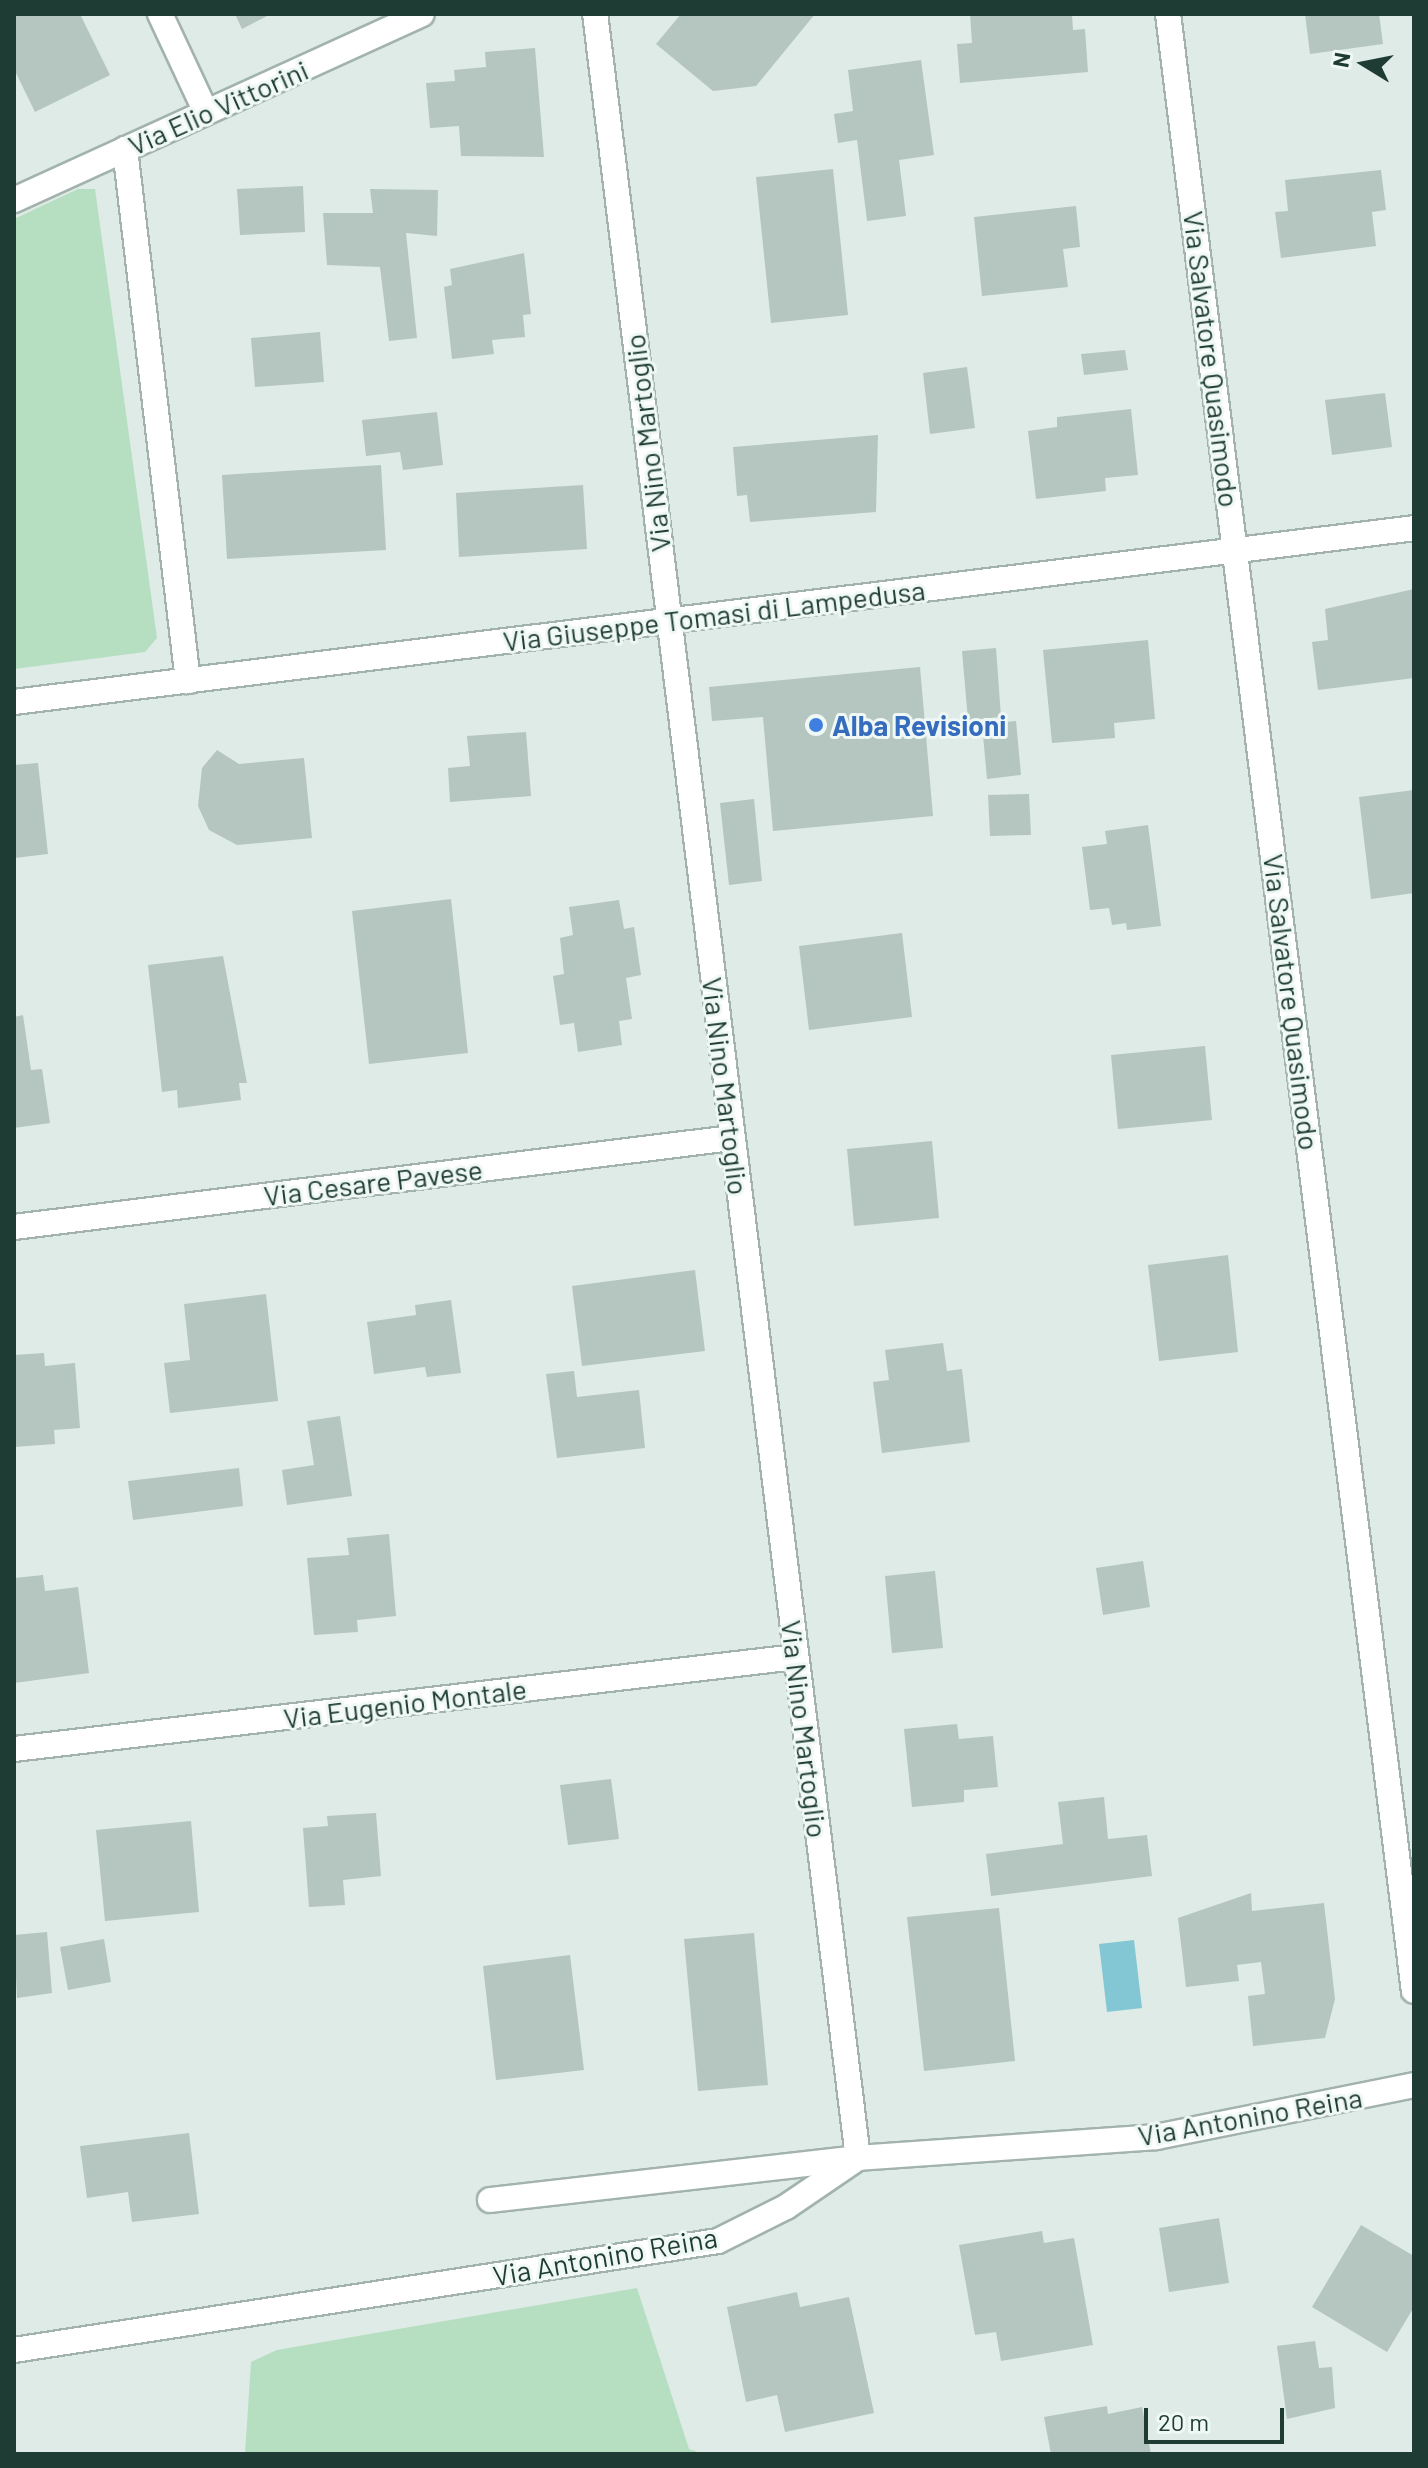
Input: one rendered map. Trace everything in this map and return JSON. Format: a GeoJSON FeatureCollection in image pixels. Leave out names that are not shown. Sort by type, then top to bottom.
{"type":"FeatureCollection","features":[{"type":"Feature","properties":{"kind":"street"},"geometry":{"type":"LineString","coordinates":[[160,14],[206,112]]}},
{"type":"Feature","properties":{"kind":"street","name":"Via Elio Vittorini"},"geometry":{"type":"LineString","coordinates":[[14,200],[422,14]]}},
{"type":"Feature","properties":{"kind":"street","name":"Via Nino Martoglio"},"geometry":{"type":"LineString","coordinates":[[595,14],[858,2158]]}},
{"type":"Feature","properties":{"kind":"street","name":"Via Salvatore Quasimodo"},"geometry":{"type":"LineString","coordinates":[[1168,14],[1414,1991]]}},
{"type":"Feature","properties":{"kind":"street"},"geometry":{"type":"LineString","coordinates":[[125,149],[188,681]]}},
{"type":"Feature","properties":{"kind":"street","name":"Via Giuseppe Tomasi di Lampedusa"},"geometry":{"type":"LineString","coordinates":[[14,702],[1414,528]]}},
{"type":"Feature","properties":{"kind":"street","name":"Via Cesare Pavese"},"geometry":{"type":"LineString","coordinates":[[14,1227],[732,1138]]}},
{"type":"Feature","properties":{"kind":"street","name":"Via Eugenio Montale"},"geometry":{"type":"LineString","coordinates":[[14,1749],[796,1657]]}},
{"type":"Feature","properties":{"kind":"street","name":"Via Antonino Reina"},"geometry":{"type":"LineString","coordinates":[[14,2350],[718,2241],[786,2207],[858,2158],[1156,2137],[1414,2085]]}},
{"type":"Feature","properties":{"kind":"street"},"geometry":{"type":"LineString","coordinates":[[490,2200],[858,2158]]}},
{"type":"Feature","properties":{"kind":"green space"},"geometry":{"type":"Polygon","coordinates":[[[78,189],[95,189],[157,638],[145,652],[14,669],[14,219],[78,189]]]}},
{"type":"Feature","properties":{"kind":"green space"},"geometry":{"type":"Polygon","coordinates":[[[637,2288],[689,2449],[703,2454],[245,2454],[251,2362],[277,2350],[637,2288]]]}},
{"type":"Feature","properties":{"kind":"water"},"geometry":{"type":"Polygon","coordinates":[[[1134,1940],[1142,2008],[1107,2012],[1099,1944],[1134,1940]]]}},
{"type":"Feature","properties":{"kind":"building"},"geometry":{"type":"Polygon","coordinates":[[[14,14],[80,14],[110,75],[35,112],[14,69],[14,14]]]}},
{"type":"Feature","properties":{"kind":"building"},"geometry":{"type":"Polygon","coordinates":[[[235,14],[271,14],[242,29],[235,14]]]}},
{"type":"Feature","properties":{"kind":"building"},"geometry":{"type":"Polygon","coordinates":[[[681,14],[815,14],[756,86],[713,91],[656,44],[681,14]]]}},
{"type":"Feature","properties":{"kind":"building"},"geometry":{"type":"Polygon","coordinates":[[[970,14],[1072,14],[1073,30],[1085,29],[1088,72],[960,83],[957,44],[972,43],[970,14]]]}},
{"type":"Feature","properties":{"kind":"building"},"geometry":{"type":"Polygon","coordinates":[[[1305,14],[1379,14],[1383,44],[1310,54],[1305,14]]]}},
{"type":"Feature","properties":{"kind":"building"},"geometry":{"type":"Polygon","coordinates":[[[535,48],[544,157],[461,156],[459,126],[430,128],[426,83],[455,81],[454,70],[486,67],[485,52],[535,48]]]}},
{"type":"Feature","properties":{"kind":"building"},"geometry":{"type":"Polygon","coordinates":[[[921,60],[934,155],[899,160],[906,216],[867,221],[857,140],[838,143],[834,114],[853,111],[848,70],[921,60]]]}},
{"type":"Feature","properties":{"kind":"building"},"geometry":{"type":"Polygon","coordinates":[[[833,169],[848,315],[771,323],[756,177],[833,169]]]}},
{"type":"Feature","properties":{"kind":"building"},"geometry":{"type":"Polygon","coordinates":[[[1381,170],[1386,210],[1372,212],[1376,246],[1281,258],[1275,212],[1288,211],[1285,180],[1381,170]]]}},
{"type":"Feature","properties":{"kind":"building"},"geometry":{"type":"Polygon","coordinates":[[[303,186],[305,232],[240,235],[237,189],[303,186]]]}},
{"type":"Feature","properties":{"kind":"building"},"geometry":{"type":"Polygon","coordinates":[[[370,189],[438,190],[437,236],[406,233],[417,338],[389,341],[380,267],[327,265],[323,213],[373,213],[370,189]]]}},
{"type":"Feature","properties":{"kind":"building"},"geometry":{"type":"Polygon","coordinates":[[[1076,206],[1080,247],[1063,249],[1068,287],[982,296],[974,217],[1076,206]]]}},
{"type":"Feature","properties":{"kind":"building"},"geometry":{"type":"Polygon","coordinates":[[[524,253],[531,314],[523,315],[525,337],[492,340],[494,354],[452,359],[444,287],[452,285],[450,269],[524,253]]]}},
{"type":"Feature","properties":{"kind":"building"},"geometry":{"type":"Polygon","coordinates":[[[320,332],[324,382],[255,387],[251,338],[320,332]]]}},
{"type":"Feature","properties":{"kind":"building"},"geometry":{"type":"Polygon","coordinates":[[[1125,350],[1128,370],[1084,375],[1081,354],[1125,350]]]}},
{"type":"Feature","properties":{"kind":"building"},"geometry":{"type":"Polygon","coordinates":[[[967,367],[975,428],[930,434],[923,373],[967,367]]]}},
{"type":"Feature","properties":{"kind":"building"},"geometry":{"type":"Polygon","coordinates":[[[1385,393],[1392,447],[1332,455],[1325,400],[1385,393]]]}},
{"type":"Feature","properties":{"kind":"building"},"geometry":{"type":"Polygon","coordinates":[[[1131,409],[1138,475],[1105,478],[1106,491],[1036,499],[1028,431],[1057,427],[1057,417],[1131,409]]]}},
{"type":"Feature","properties":{"kind":"building"},"geometry":{"type":"Polygon","coordinates":[[[437,412],[443,465],[403,470],[400,452],[366,456],[362,420],[437,412]]]}},
{"type":"Feature","properties":{"kind":"building"},"geometry":{"type":"Polygon","coordinates":[[[878,435],[876,512],[750,522],[747,495],[737,496],[733,447],[878,435]]]}},
{"type":"Feature","properties":{"kind":"building"},"geometry":{"type":"Polygon","coordinates":[[[381,465],[386,550],[227,559],[222,475],[381,465]]]}},
{"type":"Feature","properties":{"kind":"building"},"geometry":{"type":"Polygon","coordinates":[[[583,485],[587,549],[459,557],[456,493],[583,485]]]}},
{"type":"Feature","properties":{"kind":"building"},"geometry":{"type":"Polygon","coordinates":[[[1414,589],[1414,678],[1318,690],[1312,642],[1328,640],[1325,609],[1414,589]]]}},
{"type":"Feature","properties":{"kind":"building"},"geometry":{"type":"Polygon","coordinates":[[[1148,640],[1155,719],[1114,723],[1115,738],[1052,743],[1043,650],[1148,640]]]}},
{"type":"Feature","properties":{"kind":"building"},"geometry":{"type":"Polygon","coordinates":[[[996,648],[1001,717],[968,720],[962,651],[996,648]]]}},
{"type":"Feature","properties":{"kind":"building"},"geometry":{"type":"Polygon","coordinates":[[[920,667],[933,816],[773,831],[763,717],[712,721],[709,687],[920,667]]]}},
{"type":"Feature","properties":{"kind":"building"},"geometry":{"type":"Polygon","coordinates":[[[1016,721],[1021,775],[987,779],[982,724],[1016,721]]]}},
{"type":"Feature","properties":{"kind":"building"},"geometry":{"type":"Polygon","coordinates":[[[526,732],[531,796],[450,802],[448,768],[470,766],[467,736],[526,732]]]}},
{"type":"Feature","properties":{"kind":"building"},"geometry":{"type":"Polygon","coordinates":[[[217,750],[239,764],[304,758],[312,838],[237,845],[209,830],[198,806],[202,768],[217,750]]]}},
{"type":"Feature","properties":{"kind":"building"},"geometry":{"type":"Polygon","coordinates":[[[38,763],[48,854],[14,858],[14,765],[38,763]]]}},
{"type":"Feature","properties":{"kind":"building"},"geometry":{"type":"Polygon","coordinates":[[[1414,790],[1414,893],[1371,899],[1359,797],[1414,790]]]}},
{"type":"Feature","properties":{"kind":"building"},"geometry":{"type":"Polygon","coordinates":[[[1029,794],[1031,835],[990,836],[988,795],[1029,794]]]}},
{"type":"Feature","properties":{"kind":"building"},"geometry":{"type":"Polygon","coordinates":[[[754,799],[762,881],[729,885],[720,803],[754,799]]]}},
{"type":"Feature","properties":{"kind":"building"},"geometry":{"type":"Polygon","coordinates":[[[1148,825],[1161,926],[1127,930],[1126,923],[1112,925],[1109,908],[1090,910],[1082,847],[1107,844],[1105,831],[1148,825]]]}},
{"type":"Feature","properties":{"kind":"building"},"geometry":{"type":"Polygon","coordinates":[[[451,899],[468,1053],[369,1064],[352,911],[451,899]]]}},
{"type":"Feature","properties":{"kind":"building"},"geometry":{"type":"Polygon","coordinates":[[[619,900],[624,929],[634,927],[641,975],[626,978],[632,1019],[619,1021],[622,1045],[578,1052],[574,1023],[560,1025],[553,976],[564,974],[560,938],[573,935],[569,907],[619,900]]]}},
{"type":"Feature","properties":{"kind":"building"},"geometry":{"type":"Polygon","coordinates":[[[902,933],[912,1017],[809,1030],[799,946],[902,933]]]}},
{"type":"Feature","properties":{"kind":"building"},"geometry":{"type":"Polygon","coordinates":[[[223,956],[247,1083],[239,1083],[241,1100],[178,1108],[177,1090],[162,1092],[148,965],[223,956]]]}},
{"type":"Feature","properties":{"kind":"building"},"geometry":{"type":"Polygon","coordinates":[[[23,1015],[31,1070],[42,1069],[50,1123],[14,1128],[14,1017],[23,1015]]]}},
{"type":"Feature","properties":{"kind":"building"},"geometry":{"type":"Polygon","coordinates":[[[1205,1046],[1212,1120],[1118,1129],[1111,1055],[1205,1046]]]}},
{"type":"Feature","properties":{"kind":"building"},"geometry":{"type":"Polygon","coordinates":[[[932,1141],[939,1218],[854,1226],[847,1149],[932,1141]]]}},
{"type":"Feature","properties":{"kind":"building"},"geometry":{"type":"Polygon","coordinates":[[[1228,1255],[1238,1352],[1159,1361],[1148,1265],[1228,1255]]]}},
{"type":"Feature","properties":{"kind":"building"},"geometry":{"type":"Polygon","coordinates":[[[695,1270],[705,1351],[582,1366],[572,1286],[695,1270]]]}},
{"type":"Feature","properties":{"kind":"building"},"geometry":{"type":"Polygon","coordinates":[[[266,1294],[278,1401],[170,1413],[164,1363],[190,1360],[184,1304],[266,1294]]]}},
{"type":"Feature","properties":{"kind":"building"},"geometry":{"type":"Polygon","coordinates":[[[451,1300],[461,1373],[427,1377],[425,1367],[374,1374],[367,1322],[416,1315],[415,1305],[451,1300]]]}},
{"type":"Feature","properties":{"kind":"building"},"geometry":{"type":"Polygon","coordinates":[[[943,1343],[947,1371],[962,1369],[970,1442],[882,1453],[873,1382],[889,1380],[885,1350],[943,1343]]]}},
{"type":"Feature","properties":{"kind":"building"},"geometry":{"type":"Polygon","coordinates":[[[44,1353],[45,1366],[75,1363],[80,1428],[54,1430],[55,1444],[14,1447],[14,1355],[44,1353]]]}},
{"type":"Feature","properties":{"kind":"building"},"geometry":{"type":"Polygon","coordinates":[[[574,1371],[577,1397],[639,1390],[645,1448],[557,1458],[546,1374],[574,1371]]]}},
{"type":"Feature","properties":{"kind":"building"},"geometry":{"type":"Polygon","coordinates":[[[340,1416],[352,1496],[287,1505],[282,1470],[314,1465],[307,1421],[340,1416]]]}},
{"type":"Feature","properties":{"kind":"building"},"geometry":{"type":"Polygon","coordinates":[[[239,1468],[243,1506],[133,1520],[128,1481],[239,1468]]]}},
{"type":"Feature","properties":{"kind":"building"},"geometry":{"type":"Polygon","coordinates":[[[389,1534],[396,1616],[357,1620],[358,1632],[314,1635],[307,1558],[349,1555],[347,1538],[389,1534]]]}},
{"type":"Feature","properties":{"kind":"building"},"geometry":{"type":"Polygon","coordinates":[[[1143,1561],[1150,1607],[1103,1615],[1096,1568],[1143,1561]]]}},
{"type":"Feature","properties":{"kind":"building"},"geometry":{"type":"Polygon","coordinates":[[[935,1571],[943,1648],[892,1653],[885,1576],[935,1571]]]}},
{"type":"Feature","properties":{"kind":"building"},"geometry":{"type":"Polygon","coordinates":[[[43,1575],[45,1591],[78,1587],[89,1673],[14,1683],[14,1578],[43,1575]]]}},
{"type":"Feature","properties":{"kind":"building"},"geometry":{"type":"Polygon","coordinates":[[[957,1724],[959,1739],[993,1736],[998,1787],[964,1790],[964,1802],[912,1807],[904,1729],[957,1724]]]}},
{"type":"Feature","properties":{"kind":"building"},"geometry":{"type":"Polygon","coordinates":[[[611,1779],[619,1839],[568,1845],[560,1785],[611,1779]]]}},
{"type":"Feature","properties":{"kind":"building"},"geometry":{"type":"Polygon","coordinates":[[[1104,1797],[1108,1839],[1147,1835],[1152,1876],[991,1896],[986,1854],[1063,1844],[1058,1802],[1104,1797]]]}},
{"type":"Feature","properties":{"kind":"building"},"geometry":{"type":"Polygon","coordinates":[[[376,1813],[381,1876],[343,1880],[345,1905],[309,1907],[303,1828],[328,1826],[327,1816],[376,1813]]]}},
{"type":"Feature","properties":{"kind":"building"},"geometry":{"type":"Polygon","coordinates":[[[191,1821],[199,1912],[105,1921],[96,1830],[191,1821]]]}},
{"type":"Feature","properties":{"kind":"building"},"geometry":{"type":"Polygon","coordinates":[[[1251,1893],[1252,1911],[1324,1903],[1335,1999],[1325,2038],[1253,2046],[1248,1996],[1265,1994],[1261,1962],[1237,1965],[1239,1981],[1186,1987],[1178,1918],[1251,1893]]]}},
{"type":"Feature","properties":{"kind":"building"},"geometry":{"type":"Polygon","coordinates":[[[999,1908],[1015,2061],[924,2071],[907,1917],[999,1908]]]}},
{"type":"Feature","properties":{"kind":"building"},"geometry":{"type":"Polygon","coordinates":[[[47,1932],[52,1993],[17,1998],[14,1935],[47,1932]]]}},
{"type":"Feature","properties":{"kind":"building"},"geometry":{"type":"Polygon","coordinates":[[[754,1933],[768,2085],[698,2091],[684,1939],[754,1933]]]}},
{"type":"Feature","properties":{"kind":"building"},"geometry":{"type":"Polygon","coordinates":[[[104,1939],[111,1982],[68,1990],[60,1947],[104,1939]]]}},
{"type":"Feature","properties":{"kind":"building"},"geometry":{"type":"Polygon","coordinates":[[[570,1955],[584,2070],[496,2080],[483,1966],[570,1955]]]}},
{"type":"Feature","properties":{"kind":"building"},"geometry":{"type":"Polygon","coordinates":[[[189,2133],[199,2214],[132,2222],[128,2192],[87,2198],[80,2146],[189,2133]]]}},
{"type":"Feature","properties":{"kind":"building"},"geometry":{"type":"Polygon","coordinates":[[[1219,2218],[1229,2283],[1169,2292],[1159,2228],[1219,2218]]]}},
{"type":"Feature","properties":{"kind":"building"},"geometry":{"type":"Polygon","coordinates":[[[1361,2225],[1414,2256],[1414,2307],[1387,2352],[1312,2307],[1361,2225]]]}},
{"type":"Feature","properties":{"kind":"building"},"geometry":{"type":"Polygon","coordinates":[[[1042,2231],[1044,2243],[1074,2238],[1093,2345],[1001,2361],[996,2332],[975,2335],[959,2245],[1042,2231]]]}},
{"type":"Feature","properties":{"kind":"building"},"geometry":{"type":"Polygon","coordinates":[[[797,2292],[800,2307],[849,2297],[874,2413],[785,2432],[777,2395],[746,2402],[727,2307],[797,2292]]]}},
{"type":"Feature","properties":{"kind":"building"},"geometry":{"type":"Polygon","coordinates":[[[1315,2341],[1319,2368],[1332,2367],[1335,2408],[1287,2419],[1277,2346],[1315,2341]]]}},
{"type":"Feature","properties":{"kind":"building"},"geometry":{"type":"Polygon","coordinates":[[[1107,2406],[1108,2414],[1142,2407],[1151,2454],[1051,2454],[1044,2417],[1107,2406]]]}},
{"type":"Feature","properties":{"kind":"place","name":"Alba Revisioni"},"geometry":{"type":"Point","coordinates":[816,725]}}]}
